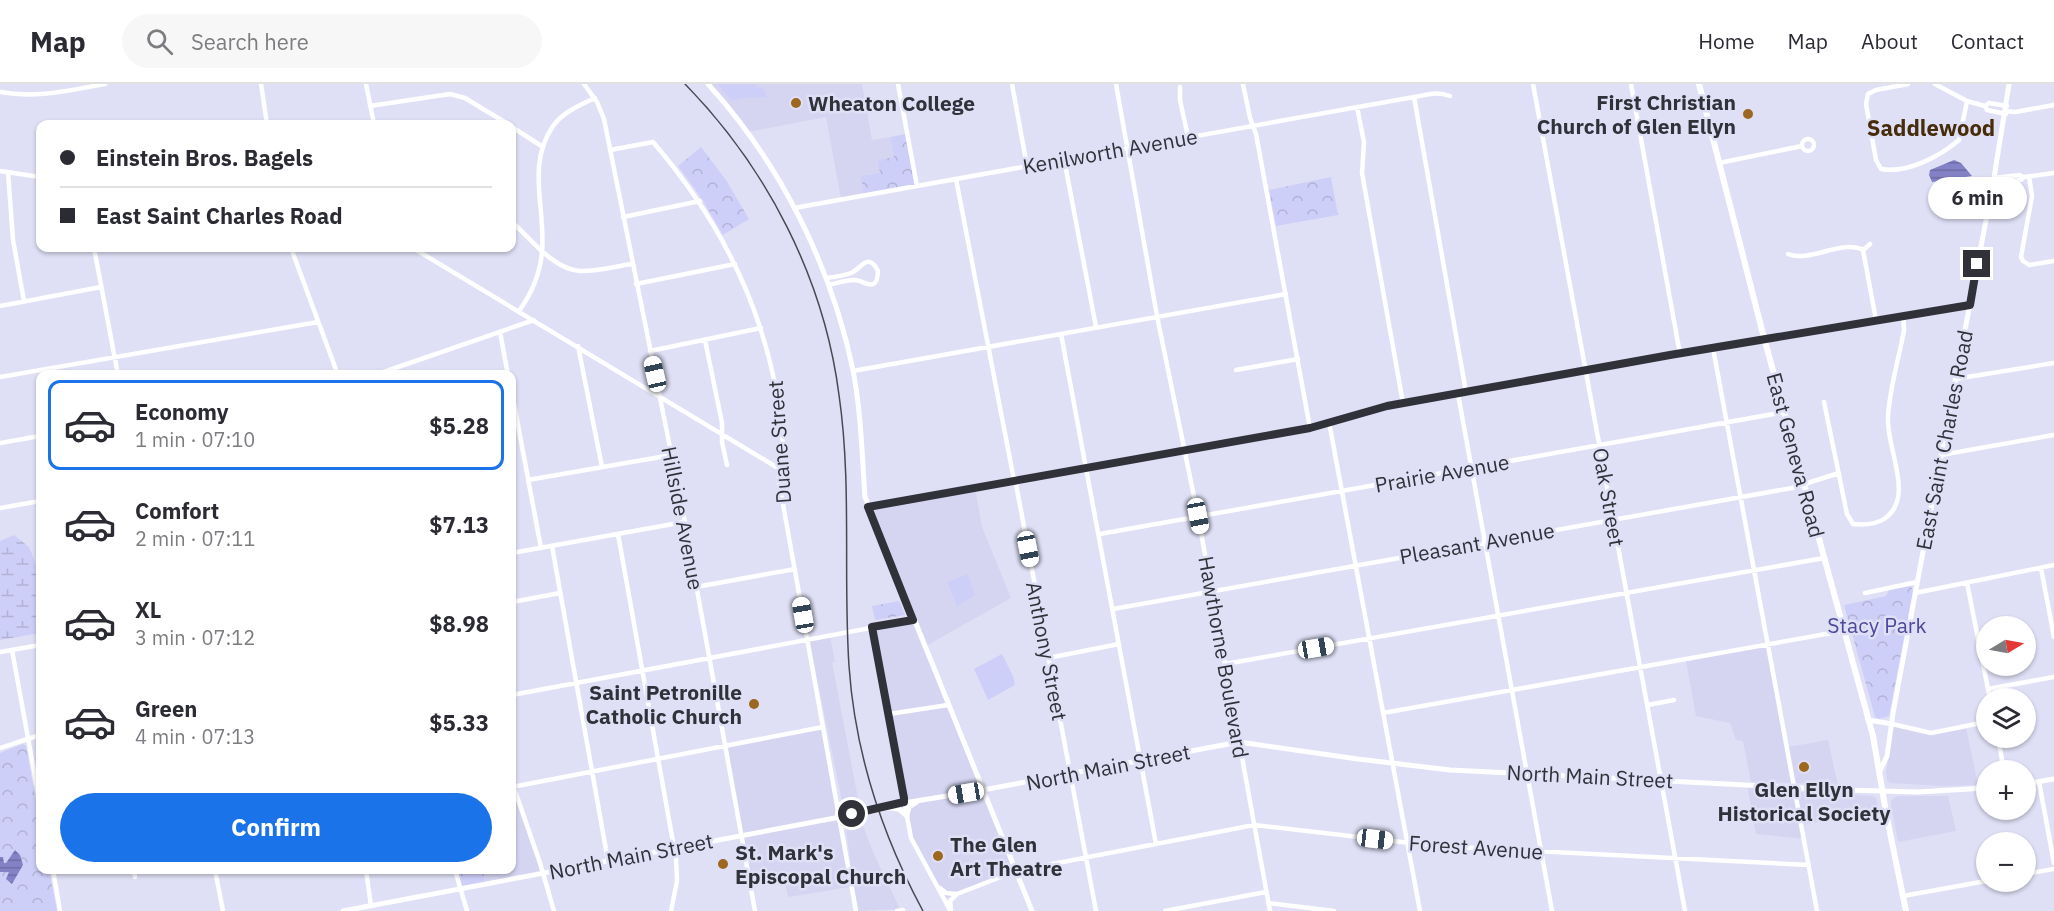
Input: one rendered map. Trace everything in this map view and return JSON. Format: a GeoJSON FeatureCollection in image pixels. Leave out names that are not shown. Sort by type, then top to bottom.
{"type":"FeatureCollection","features":[{"type":"Feature","properties":{"kind":"main road","name":"East Geneva Road"},"geometry":{"type":"LineString","coordinates":[[1699,84],[1765,340],[1868,720],[1882,791]]}},
{"type":"Feature","properties":{"kind":"main road"},"geometry":{"type":"LineString","coordinates":[[1882,791],[1906,911]]}},
{"type":"Feature","properties":{"kind":"street"},"geometry":{"type":"LineString","coordinates":[[60,84],[62,92]]}},
{"type":"Feature","properties":{"kind":"street"},"geometry":{"type":"LineString","coordinates":[[0,92],[32,95],[105,84]]}},
{"type":"Feature","properties":{"kind":"street"},"geometry":{"type":"LineString","coordinates":[[261,84],[266,120]]}},
{"type":"Feature","properties":{"kind":"street"},"geometry":{"type":"LineString","coordinates":[[366,84],[373,120]]}},
{"type":"Feature","properties":{"kind":"street","name":"Hillside Avenue"},"geometry":{"type":"LineString","coordinates":[[584,84],[602,113],[610,150],[672,455],[754,911]]}},
{"type":"Feature","properties":{"kind":"street"},"geometry":{"type":"LineString","coordinates":[[708,84],[760,152],[794,208],[811,241],[829,285],[853,371],[861,427],[865,497],[868,507],[1032,911]]}},
{"type":"Feature","properties":{"kind":"street"},"geometry":{"type":"LineString","coordinates":[[898,84],[917,186]]}},
{"type":"Feature","properties":{"kind":"street"},"geometry":{"type":"LineString","coordinates":[[1012,84],[1027,166]]}},
{"type":"Feature","properties":{"kind":"street","name":"Hawthorne Boulevard"},"geometry":{"type":"LineString","coordinates":[[1116,84],[1157,316],[1198,516],[1270,911]]}},
{"type":"Feature","properties":{"kind":"street"},"geometry":{"type":"LineString","coordinates":[[1243,84],[1252,126],[1256,134],[1310,428]]}},
{"type":"Feature","properties":{"kind":"street","name":"Oak Street"},"geometry":{"type":"LineString","coordinates":[[1533,84],[1685,911]]}},
{"type":"Feature","properties":{"kind":"street"},"geometry":{"type":"LineString","coordinates":[[1631,84],[1680,354]]}},
{"type":"Feature","properties":{"kind":"street"},"geometry":{"type":"LineString","coordinates":[[1908,84],[1876,90],[1868,94],[1866,104],[1876,160],[1881,169],[1890,170],[1914,165],[1949,148],[1959,140],[1967,101]]}},
{"type":"Feature","properties":{"kind":"street"},"geometry":{"type":"LineString","coordinates":[[1935,84],[1967,101],[1985,106],[1987,110],[2015,112],[2054,105]]}},
{"type":"Feature","properties":{"kind":"street","name":"East Saint Charles Road"},"geometry":{"type":"LineString","coordinates":[[1880,772],[1887,756],[1917,582],[1994,181],[2010,84]]}},
{"type":"Feature","properties":{"kind":"street"},"geometry":{"type":"LineString","coordinates":[[1427,85],[1426,93],[1450,96]]}},
{"type":"Feature","properties":{"kind":"street"},"geometry":{"type":"LineString","coordinates":[[1180,87],[1180,100],[1188,137]]}},
{"type":"Feature","properties":{"kind":"street","name":"Kenilworth Avenue"},"geometry":{"type":"LineString","coordinates":[[794,208],[1426,93]]}},
{"type":"Feature","properties":{"kind":"street"},"geometry":{"type":"LineString","coordinates":[[370,106],[450,94],[465,98],[500,120]]}},
{"type":"Feature","properties":{"kind":"street"},"geometry":{"type":"LineString","coordinates":[[1414,97],[1466,392]]}},
{"type":"Feature","properties":{"kind":"street"},"geometry":{"type":"LineString","coordinates":[[519,311],[535,284],[542,252],[542,212],[538,183],[543,147],[553,126],[563,116],[594,98]]}},
{"type":"Feature","properties":{"kind":"street"},"geometry":{"type":"LineString","coordinates":[[1357,107],[1364,142],[1362,172],[1403,403]]}},
{"type":"Feature","properties":{"kind":"street"},"geometry":{"type":"LineString","coordinates":[[516,130],[543,147]]}},
{"type":"Feature","properties":{"kind":"street","name":"Duane Street"},"geometry":{"type":"LineString","coordinates":[[610,150],[654,142],[700,201],[735,264],[761,328],[773,367],[783,429],[783,447],[778,468],[856,911]]}},
{"type":"Feature","properties":{"kind":"street"},"geometry":{"type":"LineString","coordinates":[[1719,163],[1802,146]]}},
{"type":"Feature","properties":{"kind":"street"},"geometry":{"type":"LineString","coordinates":[[1064,159],[1096,327]]}},
{"type":"Feature","properties":{"kind":"street"},"geometry":{"type":"LineString","coordinates":[[0,171],[36,176]]}},
{"type":"Feature","properties":{"kind":"street"},"geometry":{"type":"LineString","coordinates":[[8,172],[12,233],[24,301]]}},
{"type":"Feature","properties":{"kind":"street"},"geometry":{"type":"LineString","coordinates":[[1994,181],[2021,180],[2026,176],[2054,173]]}},
{"type":"Feature","properties":{"kind":"street"},"geometry":{"type":"LineString","coordinates":[[2026,176],[2032,196],[2022,261],[2029,265],[2054,261]]}},
{"type":"Feature","properties":{"kind":"street","name":"Anthony Street"},"geometry":{"type":"LineString","coordinates":[[956,179],[1096,911]]}},
{"type":"Feature","properties":{"kind":"street"},"geometry":{"type":"LineString","coordinates":[[623,217],[700,201]]}},
{"type":"Feature","properties":{"kind":"street"},"geometry":{"type":"LineString","coordinates":[[516,226],[542,252],[576,271],[632,264]]}},
{"type":"Feature","properties":{"kind":"street"},"geometry":{"type":"LineString","coordinates":[[1863,250],[1870,244]]}},
{"type":"Feature","properties":{"kind":"street"},"geometry":{"type":"LineString","coordinates":[[1788,254],[1797,256],[1852,247],[1863,250]]}},
{"type":"Feature","properties":{"kind":"street"},"geometry":{"type":"LineString","coordinates":[[1863,250],[1876,320]]}},
{"type":"Feature","properties":{"kind":"street"},"geometry":{"type":"LineString","coordinates":[[95,252],[117,370]]}},
{"type":"Feature","properties":{"kind":"street"},"geometry":{"type":"LineString","coordinates":[[292,252],[336,370]]}},
{"type":"Feature","properties":{"kind":"street"},"geometry":{"type":"LineString","coordinates":[[420,252],[778,468]]}},
{"type":"Feature","properties":{"kind":"street"},"geometry":{"type":"LineString","coordinates":[[826,278],[854,272],[862,263],[867,262],[872,263],[879,271],[876,282],[872,285],[854,280],[829,285]]}},
{"type":"Feature","properties":{"kind":"street"},"geometry":{"type":"LineString","coordinates":[[636,284],[735,264]]}},
{"type":"Feature","properties":{"kind":"street"},"geometry":{"type":"LineString","coordinates":[[0,306],[101,287]]}},
{"type":"Feature","properties":{"kind":"street"},"geometry":{"type":"LineString","coordinates":[[853,371],[1286,294]]}},
{"type":"Feature","properties":{"kind":"street"},"geometry":{"type":"LineString","coordinates":[[868,507],[1014,479],[1310,428],[1371,409],[1403,403],[1970,305]]}},
{"type":"Feature","properties":{"kind":"street"},"geometry":{"type":"LineString","coordinates":[[1824,402],[1847,514],[1853,524],[1879,522],[1894,511],[1899,497],[1887,421],[1904,330],[1903,316]]}},
{"type":"Feature","properties":{"kind":"street"},"geometry":{"type":"LineString","coordinates":[[390,370],[534,320]]}},
{"type":"Feature","properties":{"kind":"street"},"geometry":{"type":"LineString","coordinates":[[40,370],[318,322]]}},
{"type":"Feature","properties":{"kind":"street"},"geometry":{"type":"LineString","coordinates":[[650,351],[761,328]]}},
{"type":"Feature","properties":{"kind":"street"},"geometry":{"type":"LineString","coordinates":[[500,332],[507,370]]}},
{"type":"Feature","properties":{"kind":"street"},"geometry":{"type":"LineString","coordinates":[[1061,334],[1156,844]]}},
{"type":"Feature","properties":{"kind":"street"},"geometry":{"type":"LineString","coordinates":[[705,340],[727,465]]}},
{"type":"Feature","properties":{"kind":"street"},"geometry":{"type":"LineString","coordinates":[[578,346],[602,467]]}},
{"type":"Feature","properties":{"kind":"street"},"geometry":{"type":"LineString","coordinates":[[1713,348],[1818,911]]}},
{"type":"Feature","properties":{"kind":"street"},"geometry":{"type":"LineString","coordinates":[[1236,370],[1298,359]]}},
{"type":"Feature","properties":{"kind":"street"},"geometry":{"type":"LineString","coordinates":[[1955,379],[2054,363]]}},
{"type":"Feature","properties":{"kind":"street"},"geometry":{"type":"LineString","coordinates":[[0,377],[36,371]]}},
{"type":"Feature","properties":{"kind":"street"},"geometry":{"type":"LineString","coordinates":[[1458,394],[1552,911]]}},
{"type":"Feature","properties":{"kind":"street","name":"Prairie Avenue"},"geometry":{"type":"LineString","coordinates":[[1100,534],[1785,412]]}},
{"type":"Feature","properties":{"kind":"street"},"geometry":{"type":"LineString","coordinates":[[516,415],[541,548]]}},
{"type":"Feature","properties":{"kind":"street"},"geometry":{"type":"LineString","coordinates":[[1329,422],[1420,911]]}},
{"type":"Feature","properties":{"kind":"street"},"geometry":{"type":"LineString","coordinates":[[1941,455],[2054,435]]}},
{"type":"Feature","properties":{"kind":"street"},"geometry":{"type":"LineString","coordinates":[[0,443],[36,437]]}},
{"type":"Feature","properties":{"kind":"street"},"geometry":{"type":"LineString","coordinates":[[528,480],[672,455]]}},
{"type":"Feature","properties":{"kind":"street","name":"Pleasant Avenue"},"geometry":{"type":"LineString","coordinates":[[1113,609],[1804,485],[1839,473]]}},
{"type":"Feature","properties":{"kind":"street"},"geometry":{"type":"LineString","coordinates":[[0,508],[36,502]]}},
{"type":"Feature","properties":{"kind":"street"},"geometry":{"type":"LineString","coordinates":[[516,552],[684,522]]}},
{"type":"Feature","properties":{"kind":"street"},"geometry":{"type":"LineString","coordinates":[[618,534],[675,849],[677,874],[671,911]]}},
{"type":"Feature","properties":{"kind":"street"},"geometry":{"type":"LineString","coordinates":[[552,546],[608,861]]}},
{"type":"Feature","properties":{"kind":"street"},"geometry":{"type":"LineString","coordinates":[[1225,664],[1824,558]]}},
{"type":"Feature","properties":{"kind":"street"},"geometry":{"type":"LineString","coordinates":[[1915,593],[2054,565]]}},
{"type":"Feature","properties":{"kind":"street"},"geometry":{"type":"LineString","coordinates":[[2041,568],[2054,637]]}},
{"type":"Feature","properties":{"kind":"street"},"geometry":{"type":"LineString","coordinates":[[696,587],[795,569]]}},
{"type":"Feature","properties":{"kind":"street"},"geometry":{"type":"LineString","coordinates":[[1865,593],[1917,582]]}},
{"type":"Feature","properties":{"kind":"street"},"geometry":{"type":"LineString","coordinates":[[1967,583],[1988,688]]}},
{"type":"Feature","properties":{"kind":"street"},"geometry":{"type":"LineString","coordinates":[[516,601],[560,593]]}},
{"type":"Feature","properties":{"kind":"street"},"geometry":{"type":"LineString","coordinates":[[516,694],[913,620]]}},
{"type":"Feature","properties":{"kind":"street"},"geometry":{"type":"LineString","coordinates":[[872,627],[911,838],[951,911]]}},
{"type":"Feature","properties":{"kind":"street"},"geometry":{"type":"LineString","coordinates":[[1383,712],[1843,631]]}},
{"type":"Feature","properties":{"kind":"street"},"geometry":{"type":"LineString","coordinates":[[1048,658],[1119,644]]}},
{"type":"Feature","properties":{"kind":"street"},"geometry":{"type":"LineString","coordinates":[[0,652],[36,646]]}},
{"type":"Feature","properties":{"kind":"street"},"geometry":{"type":"LineString","coordinates":[[12,650],[36,782]]}},
{"type":"Feature","properties":{"kind":"street"},"geometry":{"type":"LineString","coordinates":[[1993,688],[2054,676]]}},
{"type":"Feature","properties":{"kind":"street"},"geometry":{"type":"LineString","coordinates":[[1648,705],[1674,699]]}},
{"type":"Feature","properties":{"kind":"street"},"geometry":{"type":"LineString","coordinates":[[889,714],[948,705]]}},
{"type":"Feature","properties":{"kind":"street"},"geometry":{"type":"LineString","coordinates":[[1868,720],[1931,733],[1976,724]]}},
{"type":"Feature","properties":{"kind":"street"},"geometry":{"type":"LineString","coordinates":[[516,784],[823,728]]}},
{"type":"Feature","properties":{"kind":"street"},"geometry":{"type":"LineString","coordinates":[[0,748],[36,736]]}},
{"type":"Feature","properties":{"kind":"street","name":"North Main Street"},"geometry":{"type":"LineString","coordinates":[[343,911],[888,808],[904,802],[918,802],[1239,742],[1450,770],[1882,791],[1918,792],[1976,789]]}},
{"type":"Feature","properties":{"kind":"street"},"geometry":{"type":"LineString","coordinates":[[2036,782],[2054,779]]}},
{"type":"Feature","properties":{"kind":"street"},"geometry":{"type":"LineString","coordinates":[[2039,782],[2054,863]]}},
{"type":"Feature","properties":{"kind":"street"},"geometry":{"type":"LineString","coordinates":[[516,796],[554,911]]}},
{"type":"Feature","properties":{"kind":"street"},"geometry":{"type":"LineString","coordinates":[[907,816],[909,807],[918,802]]}},
{"type":"Feature","properties":{"kind":"street"},"geometry":{"type":"LineString","coordinates":[[888,808],[898,808],[907,816]]}},
{"type":"Feature","properties":{"kind":"street","name":"Forest Avenue"},"geometry":{"type":"LineString","coordinates":[[957,894],[1016,871],[1254,825],[1436,846],[1809,865]]}},
{"type":"Feature","properties":{"kind":"street"},"geometry":{"type":"LineString","coordinates":[[2036,872],[2054,868]]}},
{"type":"Feature","properties":{"kind":"street"},"geometry":{"type":"LineString","coordinates":[[54,874],[60,911]]}},
{"type":"Feature","properties":{"kind":"street"},"geometry":{"type":"LineString","coordinates":[[216,874],[223,911]]}},
{"type":"Feature","properties":{"kind":"street"},"geometry":{"type":"LineString","coordinates":[[367,874],[371,906]]}},
{"type":"Feature","properties":{"kind":"street"},"geometry":{"type":"LineString","coordinates":[[456,874],[468,911]]}},
{"type":"Feature","properties":{"kind":"street"},"geometry":{"type":"LineString","coordinates":[[934,881],[946,893],[957,894]]}},
{"type":"Feature","properties":{"kind":"street"},"geometry":{"type":"LineString","coordinates":[[1903,896],[1976,882]]}},
{"type":"Feature","properties":{"kind":"street"},"geometry":{"type":"LineString","coordinates":[[1166,911],[1266,892]]}},
{"type":"Feature","properties":{"kind":"street"},"geometry":{"type":"LineString","coordinates":[[951,911],[950,901],[957,894]]}},
{"type":"Feature","properties":{"kind":"street"},"geometry":{"type":"LineString","coordinates":[[1209,903],[1211,911]]}},
{"type":"Feature","properties":{"kind":"street"},"geometry":{"type":"LineString","coordinates":[[1268,903],[1335,911]]}},
{"type":"Feature","properties":{"kind":"shaded area"},"geometry":{"type":"Polygon","coordinates":[[[710,84],[862,84],[872,140],[890,137],[894,157],[864,194],[841,199],[826,117],[748,132],[710,84]]]}},
{"type":"Feature","properties":{"kind":"shaded area"},"geometry":{"type":"Polygon","coordinates":[[[1954,160],[1961,163],[1972,176],[1932,182],[1929,175],[1930,170],[1954,160]]]}},
{"type":"Feature","properties":{"kind":"shaded area"},"geometry":{"type":"Polygon","coordinates":[[[975,488],[982,527],[1011,598],[926,646],[870,507],[975,488]]]}},
{"type":"Feature","properties":{"kind":"shaded area"},"geometry":{"type":"Polygon","coordinates":[[[912,622],[946,703],[890,713],[874,628],[912,622]]]}},
{"type":"Feature","properties":{"kind":"shaded area"},"geometry":{"type":"Polygon","coordinates":[[[830,636],[835,662],[832,662],[860,809],[844,811],[809,640],[830,636]]]}},
{"type":"Feature","properties":{"kind":"shaded area"},"geometry":{"type":"Polygon","coordinates":[[[1767,646],[1792,783],[1751,782],[1743,741],[1736,740],[1730,723],[1696,716],[1686,661],[1767,646]]]}},
{"type":"Feature","properties":{"kind":"shaded area"},"geometry":{"type":"Polygon","coordinates":[[[947,706],[981,789],[906,803],[890,716],[947,706]]]}},
{"type":"Feature","properties":{"kind":"shaded area"},"geometry":{"type":"Polygon","coordinates":[[[1894,725],[1930,733],[1966,727],[1976,785],[1890,783],[1886,772],[1894,725]]]}},
{"type":"Feature","properties":{"kind":"shaded area"},"geometry":{"type":"Polygon","coordinates":[[[822,729],[838,816],[742,834],[726,746],[822,729]]]}},
{"type":"Feature","properties":{"kind":"shaded area"},"geometry":{"type":"Polygon","coordinates":[[[1828,740],[1838,785],[1795,783],[1788,747],[1828,740]]]}},
{"type":"Feature","properties":{"kind":"shaded area"},"geometry":{"type":"Polygon","coordinates":[[[1747,785],[1801,792],[1873,796],[1876,798],[1879,811],[1802,825],[1804,839],[1756,834],[1747,785]]]}},
{"type":"Feature","properties":{"kind":"shaded area"},"geometry":{"type":"Polygon","coordinates":[[[982,791],[1014,870],[944,899],[912,838],[906,805],[982,791]]]}},
{"type":"Feature","properties":{"kind":"shaded area"},"geometry":{"type":"Polygon","coordinates":[[[1900,796],[1948,796],[1956,831],[1898,842],[1891,801],[1900,796]]]}},
{"type":"Feature","properties":{"kind":"shaded area"},"geometry":{"type":"Polygon","coordinates":[[[516,800],[541,872],[485,882],[484,874],[516,874],[516,800]]]}},
{"type":"Feature","properties":{"kind":"shaded area"},"geometry":{"type":"Polygon","coordinates":[[[859,815],[873,852],[900,909],[857,911],[845,822],[849,817],[859,815]]]}},
{"type":"Feature","properties":{"kind":"shaded area"},"geometry":{"type":"Polygon","coordinates":[[[838,819],[850,887],[788,897],[784,878],[751,884],[742,836],[838,819]]]}},
{"type":"Feature","properties":{"kind":"shaded area"},"geometry":{"type":"Polygon","coordinates":[[[15,850],[20,855],[23,865],[12,884],[6,879],[9,872],[0,872],[0,857],[3,857],[6,863],[15,850]]]}},
{"type":"Feature","properties":{"kind":"green space"},"geometry":{"type":"Polygon","coordinates":[[[717,84],[756,84],[757,88],[763,87],[767,97],[732,101],[717,84]]]}},
{"type":"Feature","properties":{"kind":"green space"},"geometry":{"type":"Polygon","coordinates":[[[906,134],[916,185],[864,194],[861,176],[880,173],[878,160],[894,157],[890,137],[906,134]]]}},
{"type":"Feature","properties":{"kind":"green space"},"geometry":{"type":"Polygon","coordinates":[[[701,147],[726,180],[749,219],[723,235],[702,199],[678,166],[701,147]]]}},
{"type":"Feature","properties":{"kind":"green space"},"geometry":{"type":"Polygon","coordinates":[[[1331,177],[1338,215],[1276,226],[1269,190],[1331,177]]]}},
{"type":"Feature","properties":{"kind":"green space"},"geometry":{"type":"Polygon","coordinates":[[[14,535],[29,547],[36,565],[36,634],[0,640],[0,541],[14,535]]]}},
{"type":"Feature","properties":{"kind":"green space"},"geometry":{"type":"Polygon","coordinates":[[[968,574],[975,595],[957,606],[947,582],[968,574]]]}},
{"type":"Feature","properties":{"kind":"green space","name":"Stacy Park"},"geometry":{"type":"Polygon","coordinates":[[[1911,586],[1913,591],[1889,716],[1879,719],[1875,717],[1844,605],[1886,596],[1889,590],[1911,586]]]}},
{"type":"Feature","properties":{"kind":"green space"},"geometry":{"type":"Polygon","coordinates":[[[899,601],[905,615],[875,620],[872,606],[899,601]]]}},
{"type":"Feature","properties":{"kind":"green space"},"geometry":{"type":"Polygon","coordinates":[[[1002,654],[1015,685],[988,700],[974,669],[1002,654]]]}},
{"type":"Feature","properties":{"kind":"green space"},"geometry":{"type":"Polygon","coordinates":[[[23,744],[26,746],[36,800],[36,874],[50,874],[57,911],[0,911],[0,753],[23,744]]]}},
{"type":"Feature","properties":{"kind":"green space"},"geometry":{"type":"Polygon","coordinates":[[[458,874],[484,874],[485,882],[462,886],[458,874]]]}},
{"type":"Feature","properties":{"kind":"railway"},"geometry":{"type":"LineString","coordinates":[[685,84],[715,117],[766,188],[805,267],[820,309],[831,351],[843,429],[847,632],[857,730],[864,762],[883,823],[923,911]]}},
{"type":"Feature","properties":{"kind":"place","name":"Wheaton College"},"geometry":{"type":"Point","coordinates":[796,103]}},
{"type":"Feature","properties":{"kind":"place","name":"First Christian Church of Glen Ellyn"},"geometry":{"type":"Point","coordinates":[1748,114]}},
{"type":"Feature","properties":{"kind":"place","name":"Saint Petronille Catholic Church"},"geometry":{"type":"Point","coordinates":[754,704]}},
{"type":"Feature","properties":{"kind":"place","name":"Glen Ellyn Historical Society"},"geometry":{"type":"Point","coordinates":[1804,767]}},
{"type":"Feature","properties":{"kind":"place","name":"The Glen Art Theatre"},"geometry":{"type":"Point","coordinates":[938,856]}},
{"type":"Feature","properties":{"kind":"place","name":"St. Mark's Episcopal Church"},"geometry":{"type":"Point","coordinates":[723,864]}},
{"type":"Feature","properties":{"kind":"district","name":"Saddlewood"},"geometry":{"type":"Point","coordinates":[1931,127]}},
{"type":"Feature","properties":{"kind":"route"},"geometry":{"type":"LineString","coordinates":[[852,814],[888,808],[904,802],[872,627],[913,620],[868,507],[1014,479],[1310,428],[1387,406],[1670,355],[1970,305],[1977,264]]}}]}
